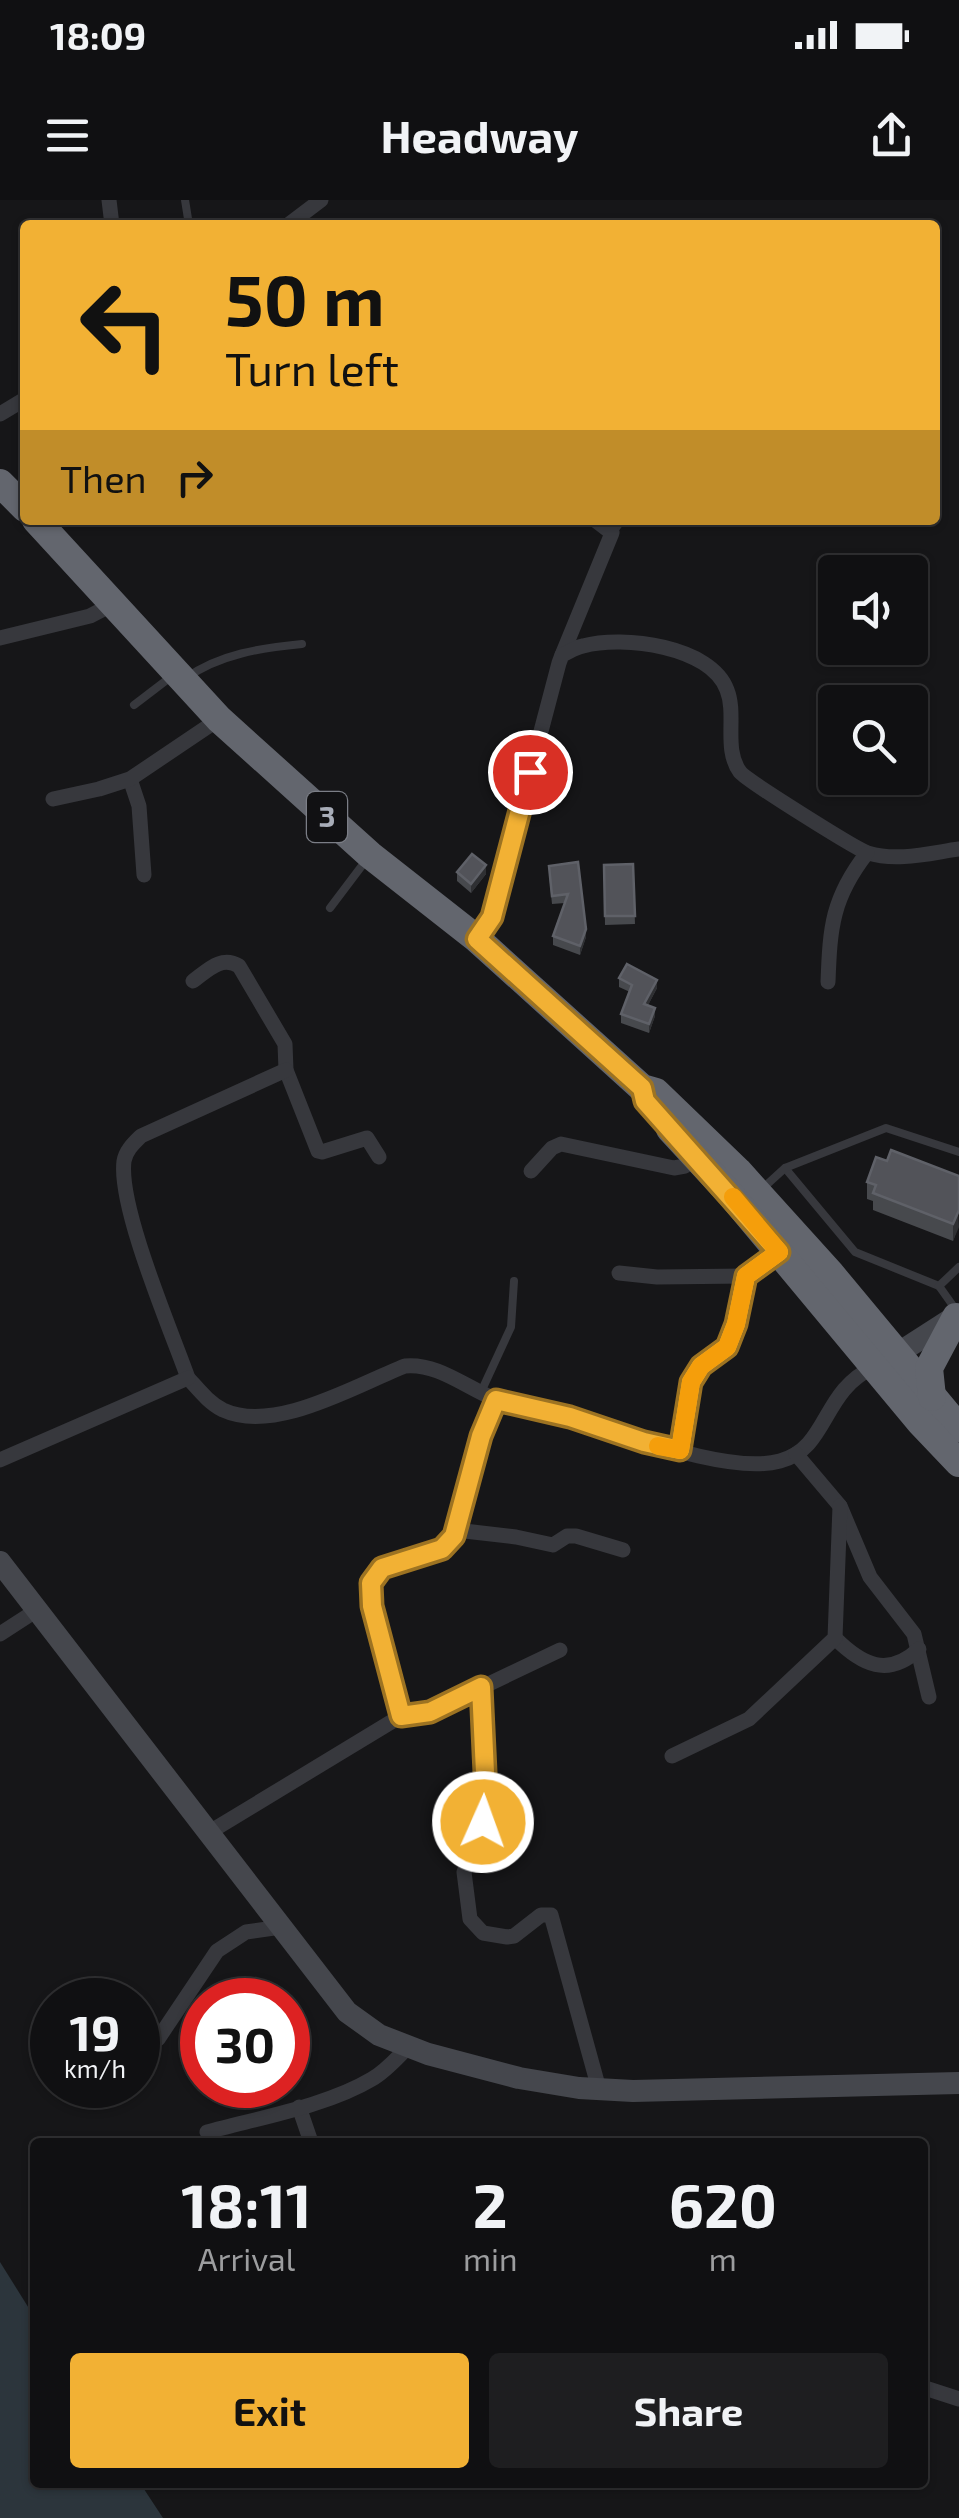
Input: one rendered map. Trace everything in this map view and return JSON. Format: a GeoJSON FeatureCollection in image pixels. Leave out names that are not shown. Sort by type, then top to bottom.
{"type":"FeatureCollection","features":[{"type":"Feature","properties":{"kind":"highway"},"geometry":{"type":"LineString","coordinates":[[0,483],[20,503]]}},
{"type":"Feature","properties":{"kind":"highway","name":"3"},"geometry":{"type":"LineString","coordinates":[[41,525],[219,719],[370,855],[477,939],[642,1088],[656,1092],[757,1193],[844,1262],[886,1361],[959,1462]]}},
{"type":"Feature","properties":{"kind":"highway","name":"3"},"geometry":{"type":"LineString","coordinates":[[642,1088],[645,1101],[779,1252],[886,1361],[932,1397],[959,1428]]}},
{"type":"Feature","properties":{"kind":"highway"},"geometry":{"type":"LineString","coordinates":[[932,1397],[929,1368],[958,1315]]}},
{"type":"Feature","properties":{"kind":"street"},"geometry":{"type":"LineString","coordinates":[[295,220],[321,200]]}},
{"type":"Feature","properties":{"kind":"street"},"geometry":{"type":"LineString","coordinates":[[477,939],[492,917],[560,659],[617,526]]}},
{"type":"Feature","properties":{"kind":"street"},"geometry":{"type":"LineString","coordinates":[[0,638],[90,616],[113,604]]}},
{"type":"Feature","properties":{"kind":"street"},"geometry":{"type":"LineString","coordinates":[[560,659],[584,645],[632,643],[658,645],[698,661],[727,688],[732,753],[742,776],[866,853],[902,857],[959,849]]}},
{"type":"Feature","properties":{"kind":"street"},"geometry":{"type":"LineString","coordinates":[[53,799],[130,779],[219,719]]}},
{"type":"Feature","properties":{"kind":"street"},"geometry":{"type":"LineString","coordinates":[[130,779],[140,806],[144,875]]}},
{"type":"Feature","properties":{"kind":"street"},"geometry":{"type":"LineString","coordinates":[[828,982],[835,907],[847,878],[866,853]]}},
{"type":"Feature","properties":{"kind":"street"},"geometry":{"type":"LineString","coordinates":[[193,981],[222,962],[239,966],[285,1044],[286,1070],[318,1150],[368,1138],[378,1157]]}},
{"type":"Feature","properties":{"kind":"street"},"geometry":{"type":"LineString","coordinates":[[286,1070],[142,1136],[126,1152],[124,1172],[132,1215],[188,1378],[224,1410],[257,1416],[294,1411],[411,1365],[432,1368],[489,1396],[644,1442],[764,1464],[796,1454],[815,1436],[839,1392],[851,1379],[958,1315]]}},
{"type":"Feature","properties":{"kind":"street"},"geometry":{"type":"LineString","coordinates":[[531,1171],[552,1148],[561,1144],[674,1168],[685,1166],[696,1157]]}},
{"type":"Feature","properties":{"kind":"street"},"geometry":{"type":"LineString","coordinates":[[619,1273],[658,1278],[746,1276],[779,1252]]}},
{"type":"Feature","properties":{"kind":"street"},"geometry":{"type":"LineString","coordinates":[[680,1450],[691,1382],[701,1366],[727,1347],[746,1276]]}},
{"type":"Feature","properties":{"kind":"street"},"geometry":{"type":"LineString","coordinates":[[0,1460],[188,1378]]}},
{"type":"Feature","properties":{"kind":"street"},"geometry":{"type":"LineString","coordinates":[[401,1716],[372,1606],[371,1583],[382,1568],[442,1549],[456,1530],[489,1396]]}},
{"type":"Feature","properties":{"kind":"street"},"geometry":{"type":"LineString","coordinates":[[796,1454],[840,1506],[870,1577],[914,1634],[929,1697]]}},
{"type":"Feature","properties":{"kind":"street"},"geometry":{"type":"LineString","coordinates":[[672,1756],[748,1718],[834,1638],[840,1506]]}},
{"type":"Feature","properties":{"kind":"street"},"geometry":{"type":"LineString","coordinates":[[456,1530],[553,1545],[566,1536],[576,1536],[623,1550]]}},
{"type":"Feature","properties":{"kind":"street"},"geometry":{"type":"LineString","coordinates":[[0,1562],[348,2012],[380,2034],[408,2047],[519,2078],[600,2089],[959,2083]]}},
{"type":"Feature","properties":{"kind":"street"},"geometry":{"type":"LineString","coordinates":[[0,1634],[37,1610]]}},
{"type":"Feature","properties":{"kind":"street"},"geometry":{"type":"LineString","coordinates":[[834,1638],[859,1659],[876,1666],[901,1664],[919,1650]]}},
{"type":"Feature","properties":{"kind":"street"},"geometry":{"type":"LineString","coordinates":[[208,1832],[401,1716],[430,1712],[560,1650]]}},
{"type":"Feature","properties":{"kind":"street"},"geometry":{"type":"LineString","coordinates":[[481,1687],[486,1806],[477,1843],[464,1872],[470,1918],[483,1933],[507,1938],[540,1915],[551,1915],[600,2089]]}},
{"type":"Feature","properties":{"kind":"street"},"geometry":{"type":"LineString","coordinates":[[160,2036],[217,1951],[246,1932],[264,1906]]}},
{"type":"Feature","properties":{"kind":"street"},"geometry":{"type":"LineString","coordinates":[[246,1932],[281,1927]]}},
{"type":"Feature","properties":{"kind":"street"},"geometry":{"type":"LineString","coordinates":[[310,2103],[375,2078],[408,2047]]}},
{"type":"Feature","properties":{"kind":"street"},"geometry":{"type":"LineString","coordinates":[[206,2132],[295,2108]]}},
{"type":"Feature","properties":{"kind":"street"},"geometry":{"type":"LineString","coordinates":[[299,2108],[310,2138]]}},
{"type":"Feature","properties":{"kind":"street"},"geometry":{"type":"LineString","coordinates":[[928,2388],[959,2399]]}},
{"type":"Feature","properties":{"kind":"lane"},"geometry":{"type":"LineString","coordinates":[[134,705],[179,677],[243,652],[302,644]]}},
{"type":"Feature","properties":{"kind":"lane"},"geometry":{"type":"LineString","coordinates":[[330,908],[370,855]]}},
{"type":"Feature","properties":{"kind":"lane"},"geometry":{"type":"LineString","coordinates":[[757,1193],[785,1168],[886,1128],[959,1152]]}},
{"type":"Feature","properties":{"kind":"lane"},"geometry":{"type":"LineString","coordinates":[[785,1168],[844,1262],[939,1286],[958,1315]]}},
{"type":"Feature","properties":{"kind":"lane"},"geometry":{"type":"LineString","coordinates":[[939,1286],[959,1267]]}},
{"type":"Feature","properties":{"kind":"lane"},"geometry":{"type":"LineString","coordinates":[[489,1396],[511,1327],[514,1281]]}},
{"type":"Feature","properties":{"kind":"shaded area"},"geometry":{"type":"Polygon","coordinates":[[[0,2262],[30,2310],[30,2488],[143,2488],[163,2518],[0,2518],[0,2262]]]}},
{"type":"Feature","properties":{"kind":"building"},"geometry":{"type":"Polygon","coordinates":[[[472,854],[486,865],[471,884],[457,872],[472,854]]]}},
{"type":"Feature","properties":{"kind":"building"},"geometry":{"type":"Polygon","coordinates":[[[578,862],[586,929],[580,946],[553,936],[568,894],[552,896],[549,866],[578,862]]]}},
{"type":"Feature","properties":{"kind":"building"},"geometry":{"type":"Polygon","coordinates":[[[633,864],[635,916],[605,916],[604,865],[633,864]]]}},
{"type":"Feature","properties":{"kind":"building"},"geometry":{"type":"Polygon","coordinates":[[[627,964],[657,980],[644,1004],[655,1008],[649,1024],[621,1014],[632,985],[619,978],[627,964]]]}},
{"type":"Feature","properties":{"kind":"building"},"geometry":{"type":"Polygon","coordinates":[[[891,1150],[959,1176],[959,1210],[953,1224],[873,1193],[876,1185],[867,1182],[876,1157],[887,1161],[891,1150]]]}},
{"type":"Feature","properties":{"kind":"slow traffic"},"geometry":{"type":"LineString","coordinates":[[658,1446],[680,1450],[691,1382],[701,1366],[727,1347],[746,1276],[779,1252],[733,1197]]}},
{"type":"Feature","properties":{"kind":"route"},"geometry":{"type":"LineString","coordinates":[[483,1822],[486,1794],[481,1687],[430,1712],[401,1716],[372,1606],[370,1590],[374,1576],[382,1568],[442,1549],[454,1536],[470,1471],[496,1400],[680,1450],[691,1382],[701,1366],[727,1347],[746,1276],[779,1252],[645,1101],[642,1088],[477,939],[492,917],[530,772]]}}]}
